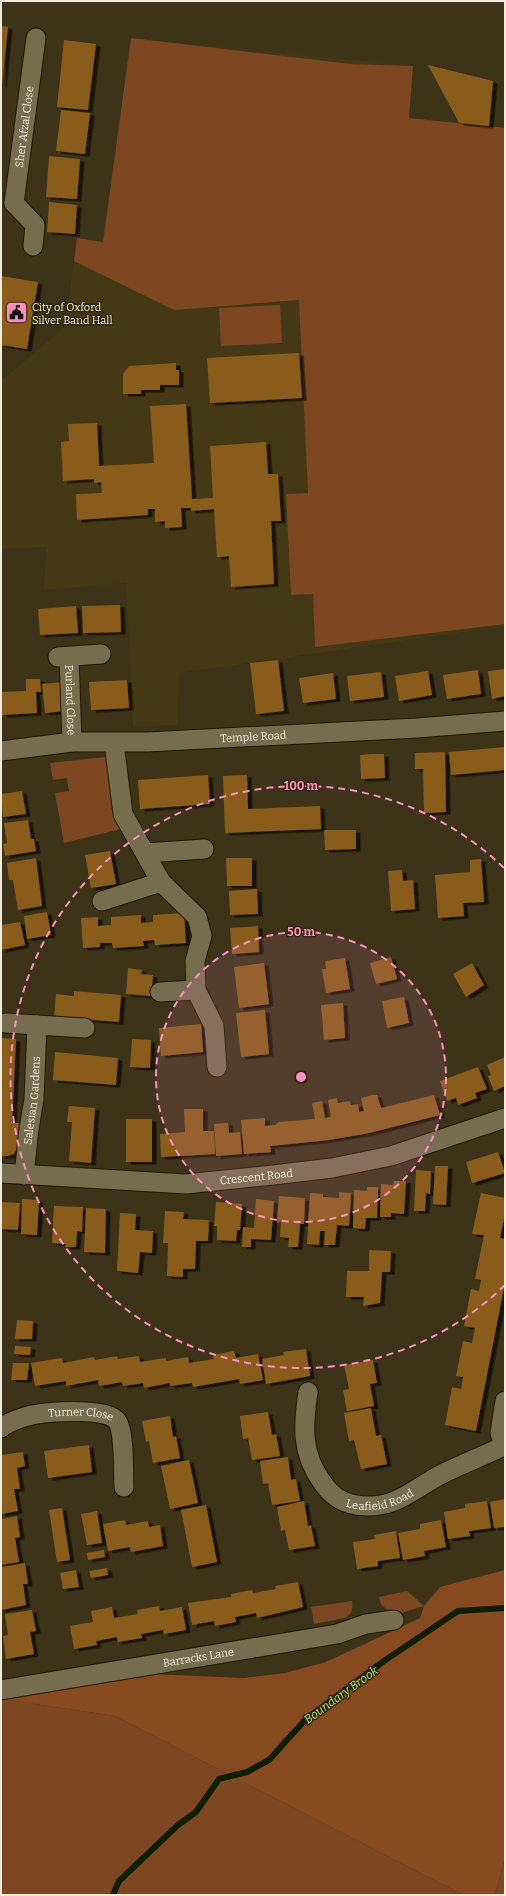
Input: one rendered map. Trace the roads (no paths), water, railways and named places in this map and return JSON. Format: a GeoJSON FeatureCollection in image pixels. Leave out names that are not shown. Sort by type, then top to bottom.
{"type":"FeatureCollection","features":[{"type":"Feature","properties":{"kind":"street","name":"Sher Afzal Close"},"geometry":{"type":"LineString","coordinates":[[7,202],[36,38]]}},
{"type":"Feature","properties":{"kind":"street"},"geometry":{"type":"LineString","coordinates":[[7,202],[34,225],[33,246]]}},
{"type":"Feature","properties":{"kind":"street","name":"Purland Close"},"geometry":{"type":"LineString","coordinates":[[72,742],[63,657],[100,654]]}},
{"type":"Feature","properties":{"kind":"street","name":"Temple Road"},"geometry":{"type":"LineString","coordinates":[[1,751],[72,742],[114,743],[401,729],[505,721]]}},
{"type":"Feature","properties":{"kind":"street"},"geometry":{"type":"LineString","coordinates":[[114,743],[123,814],[161,882],[197,917],[202,936],[196,961],[196,990],[214,1026],[217,1067]]}},
{"type":"Feature","properties":{"kind":"street"},"geometry":{"type":"LineString","coordinates":[[145,853],[204,849]]}},
{"type":"Feature","properties":{"kind":"street"},"geometry":{"type":"LineString","coordinates":[[102,901],[161,882]]}},
{"type":"Feature","properties":{"kind":"street"},"geometry":{"type":"LineString","coordinates":[[160,992],[196,990]]}},
{"type":"Feature","properties":{"kind":"street"},"geometry":{"type":"LineString","coordinates":[[6,1023],[85,1028]]}},
{"type":"Feature","properties":{"kind":"street","name":"Salesian Gardens"},"geometry":{"type":"LineString","coordinates":[[24,1175],[34,1099],[37,1025]]}},
{"type":"Feature","properties":{"kind":"street","name":"Crescent Road"},"geometry":{"type":"LineString","coordinates":[[1,1173],[186,1184],[288,1173],[332,1168],[391,1156],[505,1118]]}},
{"type":"Feature","properties":{"kind":"street","name":"Leafield Road"},"geometry":{"type":"LineString","coordinates":[[308,1392],[297,1417],[306,1450],[314,1470],[327,1490],[343,1503],[371,1507],[393,1502],[411,1494],[441,1475],[504,1447],[500,1433],[505,1401]]}},
{"type":"Feature","properties":{"kind":"street","name":"Turner Close"},"geometry":{"type":"LineString","coordinates":[[1,1428],[31,1415],[62,1412],[109,1414],[117,1420],[121,1430],[124,1487]]}},
{"type":"Feature","properties":{"kind":"street","name":"Barracks Lane"},"geometry":{"type":"LineString","coordinates":[[1,1690],[329,1635],[366,1624],[394,1620]]}},
{"type":"Feature","properties":{"kind":"waterway","name":"Boundary Brook"},"geometry":{"type":"LineString","coordinates":[[113,1895],[119,1881],[178,1825],[196,1812],[219,1779],[247,1772],[269,1760],[305,1720],[384,1661],[458,1611],[505,1608]]}},
{"type":"Feature","properties":{"kind":"place","name":"City of Oxford Silver Band Hall"},"geometry":{"type":"Point","coordinates":[17,313]}}]}
